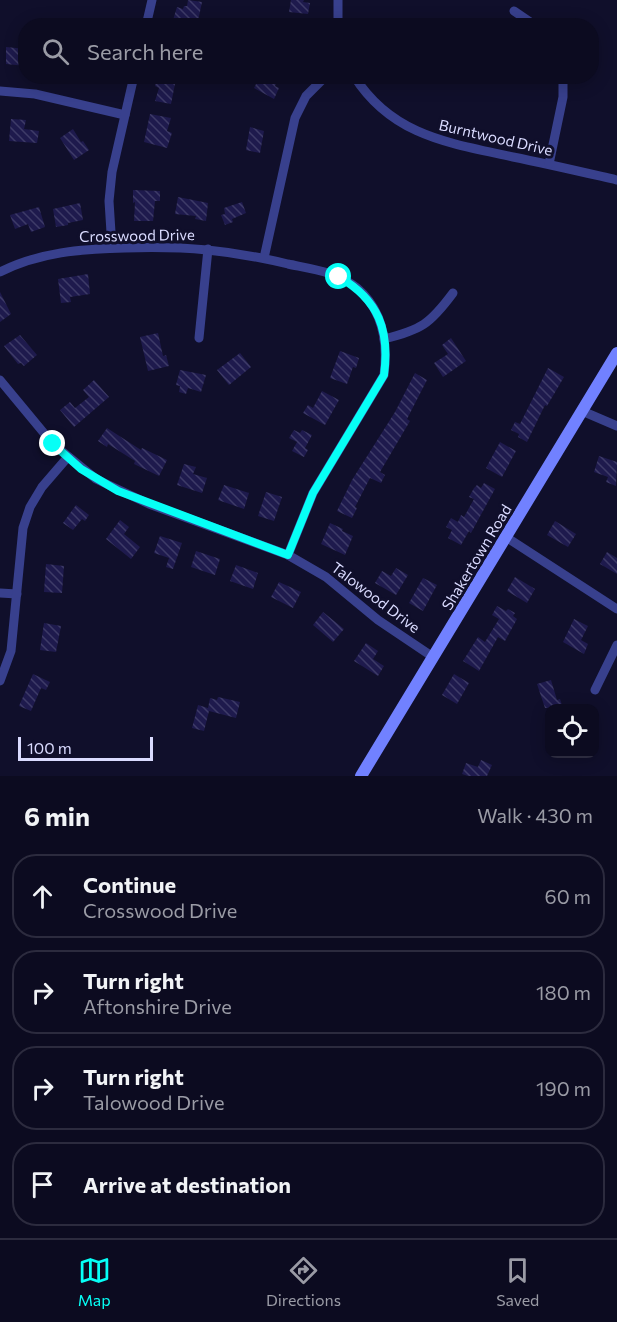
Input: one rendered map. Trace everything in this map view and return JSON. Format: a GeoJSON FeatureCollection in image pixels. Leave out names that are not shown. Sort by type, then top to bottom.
{"type":"FeatureCollection","features":[{"type":"Feature","properties":{"kind":"street"},"geometry":{"type":"LineString","coordinates":[[148,18],[152,0]]}},
{"type":"Feature","properties":{"kind":"street"},"geometry":{"type":"LineString","coordinates":[[338,0],[338,18]]}},
{"type":"Feature","properties":{"kind":"street"},"geometry":{"type":"LineString","coordinates":[[514,11],[524,18]]}},
{"type":"Feature","properties":{"kind":"street"},"geometry":{"type":"LineString","coordinates":[[112,248],[110,185],[132,84]]}},
{"type":"Feature","properties":{"kind":"street"},"geometry":{"type":"LineString","coordinates":[[264,258],[294,118],[306,96],[318,84]]}},
{"type":"Feature","properties":{"kind":"street","name":"Burntwood Drive"},"geometry":{"type":"LineString","coordinates":[[360,84],[379,107],[403,125],[420,134],[444,142],[617,180]]}},
{"type":"Feature","properties":{"kind":"street"},"geometry":{"type":"LineString","coordinates":[[549,164],[564,97],[563,84]]}},
{"type":"Feature","properties":{"kind":"street"},"geometry":{"type":"LineString","coordinates":[[0,91],[35,94],[125,115]]}},
{"type":"Feature","properties":{"kind":"street","name":"Crosswood Drive"},"geometry":{"type":"LineString","coordinates":[[0,272],[22,262],[59,252],[169,246],[208,249],[264,258],[328,273],[350,283],[363,294],[374,308],[383,327],[387,355],[384,375],[313,493],[288,555]]}},
{"type":"Feature","properties":{"kind":"street"},"geometry":{"type":"LineString","coordinates":[[199,338],[208,249]]}},
{"type":"Feature","properties":{"kind":"street"},"geometry":{"type":"LineString","coordinates":[[384,339],[408,333],[425,324],[436,316],[453,293]]}},
{"type":"Feature","properties":{"kind":"street","name":"Shakertown Road"},"geometry":{"type":"LineString","coordinates":[[361,776],[617,353]]}},
{"type":"Feature","properties":{"kind":"street","name":"Talowood Drive"},"geometry":{"type":"LineString","coordinates":[[0,380],[41,431],[67,458],[96,479],[118,491],[288,555],[326,577],[378,620],[433,657]]}},
{"type":"Feature","properties":{"kind":"street"},"geometry":{"type":"LineString","coordinates":[[582,411],[617,426]]}},
{"type":"Feature","properties":{"kind":"street"},"geometry":{"type":"LineString","coordinates":[[0,681],[11,651],[21,539],[30,507],[42,487],[67,458]]}},
{"type":"Feature","properties":{"kind":"street"},"geometry":{"type":"LineString","coordinates":[[506,537],[617,609]]}},
{"type":"Feature","properties":{"kind":"street"},"geometry":{"type":"LineString","coordinates":[[0,593],[17,594]]}},
{"type":"Feature","properties":{"kind":"street"},"geometry":{"type":"LineString","coordinates":[[595,690],[617,645]]}},
{"type":"Feature","properties":{"kind":"building"},"geometry":{"type":"Polygon","coordinates":[[[188,0],[202,2],[199,18],[174,18],[177,7],[183,9],[187,6],[188,0]]]}},
{"type":"Feature","properties":{"kind":"building"},"geometry":{"type":"Polygon","coordinates":[[[291,0],[304,0],[303,2],[310,3],[308,14],[289,12],[291,0]]]}},
{"type":"Feature","properties":{"kind":"building"},"geometry":{"type":"Polygon","coordinates":[[[6,47],[18,48],[18,65],[6,64],[6,47]]]}},
{"type":"Feature","properties":{"kind":"building"},"geometry":{"type":"Polygon","coordinates":[[[155,84],[175,84],[171,104],[155,101],[159,88],[155,84]]]}},
{"type":"Feature","properties":{"kind":"building"},"geometry":{"type":"Polygon","coordinates":[[[256,84],[276,84],[275,86],[279,88],[274,99],[254,88],[256,84]]]}},
{"type":"Feature","properties":{"kind":"building"},"geometry":{"type":"Polygon","coordinates":[[[150,114],[171,118],[167,131],[172,133],[167,148],[144,142],[150,114]]]}},
{"type":"Feature","properties":{"kind":"building"},"geometry":{"type":"Polygon","coordinates":[[[11,119],[26,120],[24,129],[39,131],[37,143],[9,141],[11,119]]]}},
{"type":"Feature","properties":{"kind":"building"},"geometry":{"type":"Polygon","coordinates":[[[250,127],[264,131],[260,153],[246,150],[250,127]]]}},
{"type":"Feature","properties":{"kind":"building"},"geometry":{"type":"Polygon","coordinates":[[[73,129],[89,150],[74,160],[60,138],[73,129]]]}},
{"type":"Feature","properties":{"kind":"building"},"geometry":{"type":"Polygon","coordinates":[[[133,190],[160,191],[160,201],[155,201],[153,221],[134,221],[133,190]]]}},
{"type":"Feature","properties":{"kind":"building"},"geometry":{"type":"Polygon","coordinates":[[[178,197],[208,203],[206,221],[195,219],[196,216],[175,214],[178,197]]]}},
{"type":"Feature","properties":{"kind":"building"},"geometry":{"type":"Polygon","coordinates":[[[242,202],[246,213],[225,225],[221,215],[225,214],[224,208],[242,202]]]}},
{"type":"Feature","properties":{"kind":"building"},"geometry":{"type":"Polygon","coordinates":[[[80,203],[83,220],[56,227],[53,209],[80,203]]]}},
{"type":"Feature","properties":{"kind":"building"},"geometry":{"type":"Polygon","coordinates":[[[39,207],[45,227],[31,232],[28,224],[15,229],[10,215],[39,207]]]}},
{"type":"Feature","properties":{"kind":"building"},"geometry":{"type":"Polygon","coordinates":[[[88,274],[90,294],[70,297],[71,302],[61,303],[58,279],[88,274]]]}},
{"type":"Feature","properties":{"kind":"building"},"geometry":{"type":"Polygon","coordinates":[[[0,292],[11,314],[0,322],[0,292]]]}},
{"type":"Feature","properties":{"kind":"building"},"geometry":{"type":"Polygon","coordinates":[[[158,333],[163,356],[166,355],[169,366],[148,371],[140,337],[158,333]]]}},
{"type":"Feature","properties":{"kind":"building"},"geometry":{"type":"Polygon","coordinates":[[[20,335],[37,355],[24,366],[21,363],[18,364],[4,346],[20,335]]]}},
{"type":"Feature","properties":{"kind":"building"},"geometry":{"type":"Polygon","coordinates":[[[451,338],[466,361],[443,377],[434,363],[448,354],[442,345],[451,338]]]}},
{"type":"Feature","properties":{"kind":"building"},"geometry":{"type":"Polygon","coordinates":[[[340,351],[359,358],[347,384],[330,378],[340,351]]]}},
{"type":"Feature","properties":{"kind":"building"},"geometry":{"type":"Polygon","coordinates":[[[240,353],[251,367],[229,385],[217,370],[240,353]]]}},
{"type":"Feature","properties":{"kind":"building"},"geometry":{"type":"Polygon","coordinates":[[[548,368],[564,377],[547,406],[545,405],[527,442],[511,430],[515,422],[520,424],[548,368]]]}},
{"type":"Feature","properties":{"kind":"building"},"geometry":{"type":"Polygon","coordinates":[[[180,370],[206,375],[201,392],[188,388],[186,394],[179,392],[180,386],[176,385],[180,370]]]}},
{"type":"Feature","properties":{"kind":"building"},"geometry":{"type":"Polygon","coordinates":[[[415,373],[427,380],[407,419],[410,421],[380,472],[385,475],[381,483],[370,478],[352,518],[337,511],[352,480],[395,412],[415,373]]]}},
{"type":"Feature","properties":{"kind":"building"},"geometry":{"type":"Polygon","coordinates":[[[94,380],[109,397],[74,427],[60,410],[70,402],[75,408],[89,397],[83,390],[94,380]]]}},
{"type":"Feature","properties":{"kind":"building"},"geometry":{"type":"Polygon","coordinates":[[[322,391],[339,400],[325,425],[303,413],[308,405],[313,408],[322,391]]]}},
{"type":"Feature","properties":{"kind":"building"},"geometry":{"type":"Polygon","coordinates":[[[107,428],[141,450],[142,448],[167,460],[159,476],[134,464],[135,461],[108,444],[107,447],[98,441],[107,428]]]}},
{"type":"Feature","properties":{"kind":"building"},"geometry":{"type":"Polygon","coordinates":[[[294,430],[300,433],[302,430],[312,435],[305,448],[308,450],[304,457],[292,451],[297,442],[289,438],[294,430]]]}},
{"type":"Feature","properties":{"kind":"building"},"geometry":{"type":"Polygon","coordinates":[[[500,442],[516,451],[502,477],[486,468],[500,442]]]}},
{"type":"Feature","properties":{"kind":"building"},"geometry":{"type":"Polygon","coordinates":[[[599,456],[617,462],[616,486],[606,482],[608,477],[594,472],[599,456]]]}},
{"type":"Feature","properties":{"kind":"building"},"geometry":{"type":"Polygon","coordinates":[[[184,464],[196,467],[193,474],[207,478],[202,493],[177,485],[184,464]]]}},
{"type":"Feature","properties":{"kind":"building"},"geometry":{"type":"Polygon","coordinates":[[[484,483],[495,489],[471,533],[469,531],[461,545],[448,538],[452,530],[446,527],[451,518],[458,522],[461,515],[464,517],[474,499],[469,497],[474,488],[477,485],[481,488],[484,483]]]}},
{"type":"Feature","properties":{"kind":"building"},"geometry":{"type":"Polygon","coordinates":[[[224,485],[249,493],[244,509],[218,500],[224,485]]]}},
{"type":"Feature","properties":{"kind":"building"},"geometry":{"type":"Polygon","coordinates":[[[266,492],[282,497],[274,521],[258,516],[266,492]]]}},
{"type":"Feature","properties":{"kind":"building"},"geometry":{"type":"Polygon","coordinates":[[[76,505],[89,515],[85,521],[82,519],[73,530],[63,523],[76,505]]]}},
{"type":"Feature","properties":{"kind":"building"},"geometry":{"type":"Polygon","coordinates":[[[120,520],[129,527],[124,534],[140,547],[131,559],[106,539],[120,520]]]}},
{"type":"Feature","properties":{"kind":"building"},"geometry":{"type":"Polygon","coordinates":[[[555,521],[576,534],[568,547],[547,535],[555,521]]]}},
{"type":"Feature","properties":{"kind":"building"},"geometry":{"type":"Polygon","coordinates":[[[330,523],[353,536],[345,555],[321,544],[330,523]]]}},
{"type":"Feature","properties":{"kind":"building"},"geometry":{"type":"Polygon","coordinates":[[[160,536],[182,543],[173,569],[166,567],[169,558],[154,553],[160,536]]]}},
{"type":"Feature","properties":{"kind":"building"},"geometry":{"type":"Polygon","coordinates":[[[196,551],[220,559],[215,575],[191,567],[196,551]]]}},
{"type":"Feature","properties":{"kind":"building"},"geometry":{"type":"Polygon","coordinates":[[[607,552],[617,558],[617,574],[600,564],[607,552]]]}},
{"type":"Feature","properties":{"kind":"building"},"geometry":{"type":"Polygon","coordinates":[[[46,564],[64,566],[62,593],[44,592],[46,564]]]}},
{"type":"Feature","properties":{"kind":"building"},"geometry":{"type":"Polygon","coordinates":[[[236,565],[258,573],[253,589],[230,581],[236,565]]]}},
{"type":"Feature","properties":{"kind":"building"},"geometry":{"type":"Polygon","coordinates":[[[396,568],[408,575],[396,595],[375,583],[382,571],[391,576],[396,568]]]}},
{"type":"Feature","properties":{"kind":"building"},"geometry":{"type":"Polygon","coordinates":[[[515,577],[535,589],[527,603],[507,591],[515,577]]]}},
{"type":"Feature","properties":{"kind":"building"},"geometry":{"type":"Polygon","coordinates":[[[423,578],[437,585],[423,611],[409,603],[423,578]]]}},
{"type":"Feature","properties":{"kind":"building"},"geometry":{"type":"Polygon","coordinates":[[[279,582],[301,592],[293,608],[271,597],[279,582]]]}},
{"type":"Feature","properties":{"kind":"building"},"geometry":{"type":"Polygon","coordinates":[[[497,606],[515,613],[513,616],[517,619],[505,641],[498,637],[479,671],[463,661],[478,637],[485,642],[499,619],[492,615],[497,606]]]}},
{"type":"Feature","properties":{"kind":"building"},"geometry":{"type":"Polygon","coordinates":[[[323,612],[344,629],[333,642],[313,625],[323,612]]]}},
{"type":"Feature","properties":{"kind":"building"},"geometry":{"type":"Polygon","coordinates":[[[574,619],[588,626],[581,640],[588,644],[584,654],[563,642],[574,619]]]}},
{"type":"Feature","properties":{"kind":"building"},"geometry":{"type":"Polygon","coordinates":[[[44,623],[61,626],[56,652],[40,650],[44,623]]]}},
{"type":"Feature","properties":{"kind":"building"},"geometry":{"type":"Polygon","coordinates":[[[366,643],[378,651],[373,659],[384,666],[378,676],[354,661],[366,643]]]}},
{"type":"Feature","properties":{"kind":"building"},"geometry":{"type":"Polygon","coordinates":[[[33,674],[50,682],[46,690],[41,688],[31,711],[19,706],[33,674]]]}},
{"type":"Feature","properties":{"kind":"building"},"geometry":{"type":"Polygon","coordinates":[[[454,674],[469,683],[457,704],[442,695],[454,674]]]}},
{"type":"Feature","properties":{"kind":"building"},"geometry":{"type":"Polygon","coordinates":[[[551,680],[557,700],[560,699],[562,704],[545,704],[545,708],[537,684],[551,680]]]}},
{"type":"Feature","properties":{"kind":"building"},"geometry":{"type":"Polygon","coordinates":[[[218,697],[240,702],[236,718],[209,711],[204,731],[192,728],[198,705],[208,708],[210,698],[217,700],[218,697]]]}},
{"type":"Feature","properties":{"kind":"building"},"geometry":{"type":"Polygon","coordinates":[[[481,760],[492,765],[487,776],[462,774],[466,763],[478,767],[481,760]]]}},
{"type":"Feature","properties":{"kind":"route"},"geometry":{"type":"LineString","coordinates":[[53,444],[81,469],[118,491],[288,555],[313,493],[384,375],[387,355],[383,327],[378,315],[357,288],[339,277]]}}]}
